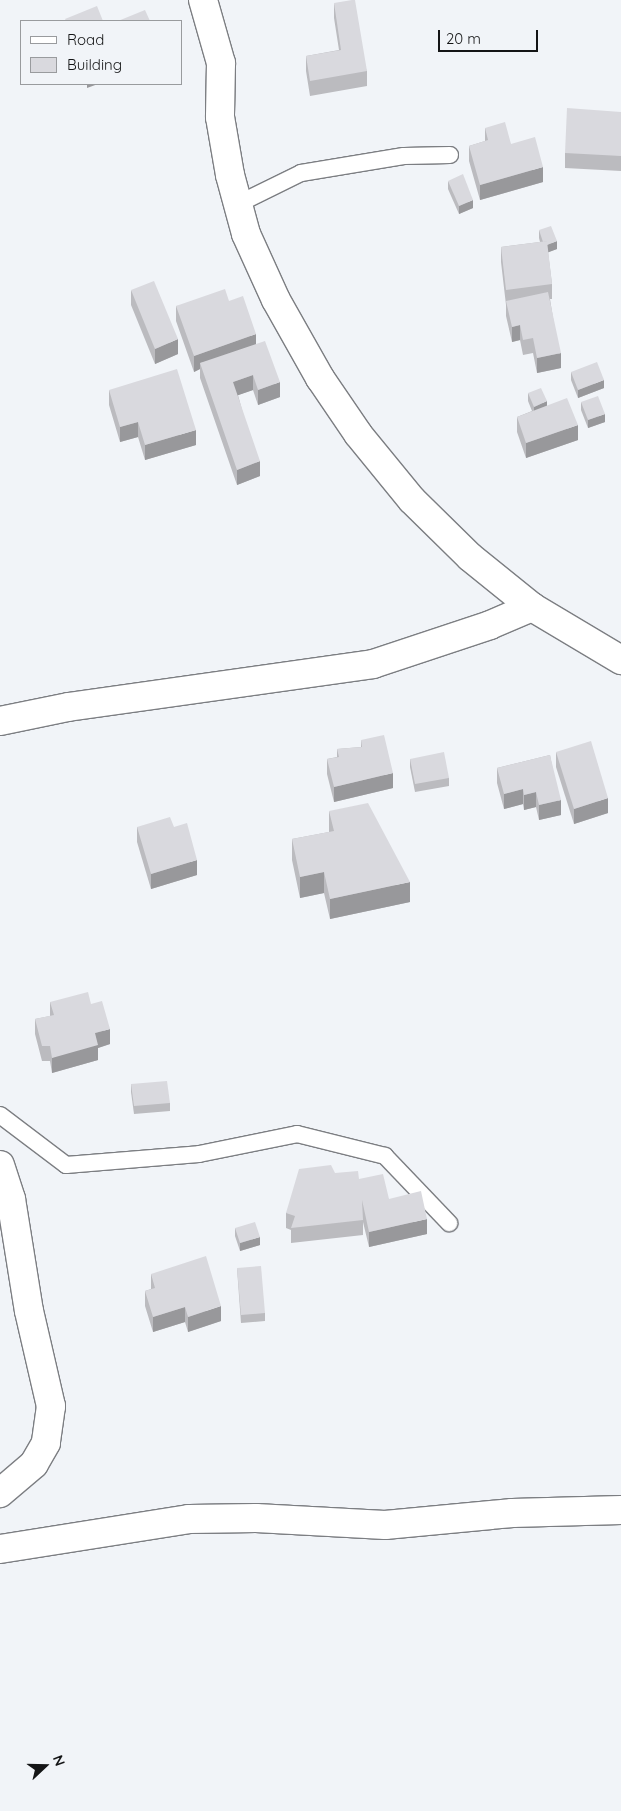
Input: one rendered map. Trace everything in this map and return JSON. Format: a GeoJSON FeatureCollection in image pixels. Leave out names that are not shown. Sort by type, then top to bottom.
{"type":"FeatureCollection","features":[{"type":"Feature","properties":{"kind":"street"},"geometry":{"type":"LineString","coordinates":[[202,0],[221,63],[220,117],[246,234],[276,300],[320,378],[358,434],[412,500],[470,556],[532,607],[621,660]]}},
{"type":"Feature","properties":{"kind":"street"},"geometry":{"type":"LineString","coordinates":[[0,721],[68,707],[373,664],[490,625],[532,607]]}},
{"type":"Feature","properties":{"kind":"street"},"geometry":{"type":"LineString","coordinates":[[0,1165],[11,1199],[29,1311],[51,1406],[46,1443],[34,1464],[0,1493]]}},
{"type":"Feature","properties":{"kind":"street"},"geometry":{"type":"LineString","coordinates":[[0,1549],[189,1519],[256,1518],[384,1525],[512,1513],[621,1510]]}},
{"type":"Feature","properties":{"kind":"lane"},"geometry":{"type":"LineString","coordinates":[[238,204],[301,173],[404,156],[450,154]]}},
{"type":"Feature","properties":{"kind":"lane"},"geometry":{"type":"LineString","coordinates":[[0,1115],[66,1165],[199,1154],[297,1134],[385,1156],[449,1223]]}},
{"type":"Feature","properties":{"kind":"building"},"geometry":{"type":"Polygon","coordinates":[[[355,0],[367,71],[310,81],[306,56],[341,50],[334,3],[355,0]]]}},
{"type":"Feature","properties":{"kind":"building"},"geometry":{"type":"Polygon","coordinates":[[[97,6],[103,20],[66,20],[97,6]]]}},
{"type":"Feature","properties":{"kind":"building"},"geometry":{"type":"Polygon","coordinates":[[[145,10],[150,20],[120,20],[145,10]]]}},
{"type":"Feature","properties":{"kind":"building"},"geometry":{"type":"Polygon","coordinates":[[[567,108],[621,112],[621,156],[565,153],[567,108]]]}},
{"type":"Feature","properties":{"kind":"building"},"geometry":{"type":"Polygon","coordinates":[[[505,122],[511,144],[535,137],[543,167],[480,185],[469,146],[488,140],[485,128],[505,122]]]}},
{"type":"Feature","properties":{"kind":"building"},"geometry":{"type":"Polygon","coordinates":[[[463,174],[473,200],[459,206],[448,181],[463,174]]]}},
{"type":"Feature","properties":{"kind":"building"},"geometry":{"type":"Polygon","coordinates":[[[551,226],[557,241],[547,245],[547,241],[543,242],[539,230],[551,226]]]}},
{"type":"Feature","properties":{"kind":"building"},"geometry":{"type":"Polygon","coordinates":[[[547,241],[552,284],[506,290],[501,247],[547,241]]]}},
{"type":"Feature","properties":{"kind":"building"},"geometry":{"type":"Polygon","coordinates":[[[154,281],[178,339],[155,349],[131,290],[154,281]]]}},
{"type":"Feature","properties":{"kind":"building"},"geometry":{"type":"Polygon","coordinates":[[[225,289],[229,301],[243,296],[256,334],[194,356],[176,306],[225,289]]]}},
{"type":"Feature","properties":{"kind":"building"},"geometry":{"type":"Polygon","coordinates":[[[548,292],[561,353],[537,358],[533,338],[523,340],[520,325],[512,327],[506,301],[548,292]]]}},
{"type":"Feature","properties":{"kind":"building"},"geometry":{"type":"Polygon","coordinates":[[[265,341],[280,382],[258,390],[253,375],[233,382],[260,461],[237,470],[200,363],[265,341]]]}},
{"type":"Feature","properties":{"kind":"building"},"geometry":{"type":"Polygon","coordinates":[[[597,362],[604,380],[578,390],[571,372],[597,362]]]}},
{"type":"Feature","properties":{"kind":"building"},"geometry":{"type":"Polygon","coordinates":[[[177,369],[196,430],[145,445],[138,422],[120,427],[109,390],[177,369]]]}},
{"type":"Feature","properties":{"kind":"building"},"geometry":{"type":"Polygon","coordinates":[[[541,388],[547,401],[534,407],[528,393],[541,388]]]}},
{"type":"Feature","properties":{"kind":"building"},"geometry":{"type":"Polygon","coordinates":[[[598,396],[605,414],[588,420],[581,402],[598,396]]]}},
{"type":"Feature","properties":{"kind":"building"},"geometry":{"type":"Polygon","coordinates":[[[567,398],[578,425],[526,443],[517,417],[567,398]]]}},
{"type":"Feature","properties":{"kind":"building"},"geometry":{"type":"Polygon","coordinates":[[[384,735],[393,773],[334,787],[327,759],[339,757],[337,749],[362,747],[361,740],[384,735]]]}},
{"type":"Feature","properties":{"kind":"building"},"geometry":{"type":"Polygon","coordinates":[[[591,741],[608,798],[574,809],[556,752],[591,741]]]}},
{"type":"Feature","properties":{"kind":"building"},"geometry":{"type":"Polygon","coordinates":[[[444,752],[449,778],[415,784],[410,759],[444,752]]]}},
{"type":"Feature","properties":{"kind":"building"},"geometry":{"type":"Polygon","coordinates":[[[550,755],[561,800],[539,805],[536,792],[524,795],[523,789],[504,794],[497,768],[550,755]]]}},
{"type":"Feature","properties":{"kind":"building"},"geometry":{"type":"Polygon","coordinates":[[[368,803],[410,882],[330,899],[324,872],[300,877],[292,839],[334,831],[329,811],[368,803]]]}},
{"type":"Feature","properties":{"kind":"building"},"geometry":{"type":"Polygon","coordinates":[[[170,817],[174,827],[187,823],[197,860],[151,874],[137,827],[170,817]]]}},
{"type":"Feature","properties":{"kind":"building"},"geometry":{"type":"Polygon","coordinates":[[[88,992],[91,1004],[102,1001],[110,1029],[95,1033],[98,1045],[52,1058],[50,1046],[42,1046],[35,1019],[54,1015],[50,1002],[88,992]]]}},
{"type":"Feature","properties":{"kind":"building"},"geometry":{"type":"Polygon","coordinates":[[[167,1081],[170,1103],[134,1106],[131,1084],[167,1081]]]}},
{"type":"Feature","properties":{"kind":"building"},"geometry":{"type":"Polygon","coordinates":[[[331,1165],[335,1173],[358,1171],[359,1179],[383,1174],[389,1199],[421,1191],[427,1219],[369,1232],[362,1200],[363,1220],[291,1228],[295,1216],[286,1213],[299,1169],[331,1165]]]}},
{"type":"Feature","properties":{"kind":"building"},"geometry":{"type":"Polygon","coordinates":[[[255,1222],[260,1237],[240,1243],[235,1228],[255,1222]]]}},
{"type":"Feature","properties":{"kind":"building"},"geometry":{"type":"Polygon","coordinates":[[[206,1256],[221,1306],[188,1317],[185,1307],[153,1317],[145,1291],[155,1288],[151,1274],[206,1256]]]}},
{"type":"Feature","properties":{"kind":"building"},"geometry":{"type":"Polygon","coordinates":[[[261,1266],[265,1313],[241,1315],[237,1268],[261,1266]]]}}]}
